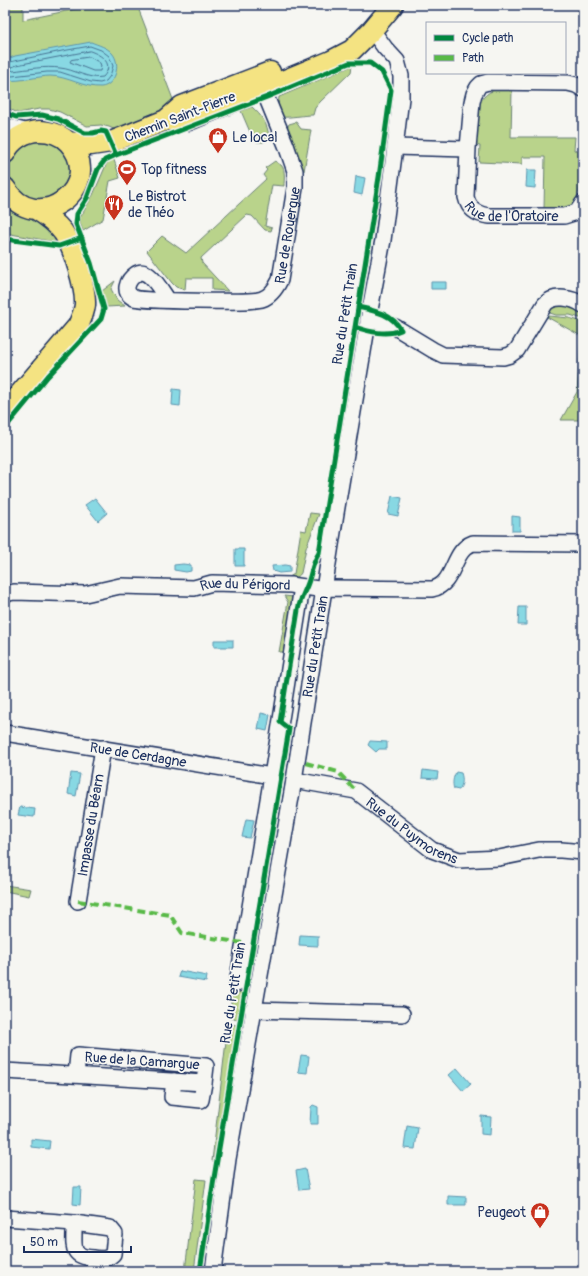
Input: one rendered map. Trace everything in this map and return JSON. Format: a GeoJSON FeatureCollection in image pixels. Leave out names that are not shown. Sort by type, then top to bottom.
{"type":"FeatureCollection","features":[{"type":"Feature","properties":{"kind":"main road","name":"Chemin Saint-Pierre"},"geometry":{"type":"LineString","coordinates":[[68,142],[91,145],[111,142],[166,120],[182,106],[261,83],[372,30],[393,5]]}},
{"type":"Feature","properties":{"kind":"main road"},"geometry":{"type":"LineString","coordinates":[[5,153],[16,139],[29,132],[50,132],[68,142],[76,153],[80,165],[77,186],[69,197],[58,206],[44,210],[37,210],[12,204],[9,194],[5,188]]}},
{"type":"Feature","properties":{"kind":"main road","name":"Chemin Saint-Pierre"},"geometry":{"type":"LineString","coordinates":[[80,172],[94,155],[111,142]]}},
{"type":"Feature","properties":{"kind":"main road"},"geometry":{"type":"LineString","coordinates":[[69,197],[66,217],[69,243]]}},
{"type":"Feature","properties":{"kind":"main road"},"geometry":{"type":"LineString","coordinates":[[5,411],[78,326],[83,315],[85,298],[81,279],[69,243],[64,233],[56,224],[37,210]]}},
{"type":"Feature","properties":{"kind":"street","name":"Rue du Petit Train"},"geometry":{"type":"LineString","coordinates":[[213,1271],[228,1159],[294,780],[368,320],[383,240],[396,147],[402,76],[397,61],[372,30]]}},
{"type":"Feature","properties":{"kind":"street","name":"Rue de l'Oratoire"},"geometry":{"type":"LineString","coordinates":[[583,89],[568,83],[488,82],[481,84],[475,90],[472,98],[466,197],[470,207],[480,214],[490,216],[564,216],[577,212],[583,203]]}},
{"type":"Feature","properties":{"kind":"street","name":"Rue de Rouergue"},"geometry":{"type":"LineString","coordinates":[[168,300],[255,301],[269,296],[280,280],[295,188],[295,171],[261,83]]}},
{"type":"Feature","properties":{"kind":"street"},"geometry":{"type":"LineString","coordinates":[[5,126],[29,132]]}},
{"type":"Feature","properties":{"kind":"street"},"geometry":{"type":"LineString","coordinates":[[396,147],[468,149]]}},
{"type":"Feature","properties":{"kind":"street"},"geometry":{"type":"LineString","coordinates":[[368,320],[383,322],[395,327],[433,350],[443,354],[503,357],[510,355],[517,350],[547,302],[554,299],[567,298],[583,305]]}},
{"type":"Feature","properties":{"kind":"street","name":"Rue du Périgord"},"geometry":{"type":"LineString","coordinates":[[5,594],[14,592],[85,594],[120,586],[194,588],[212,583],[291,585],[318,589],[435,589],[446,580],[462,551],[473,543],[583,544]]}},
{"type":"Feature","properties":{"kind":"street"},"geometry":{"type":"LineString","coordinates":[[237,984],[302,587]]}},
{"type":"Feature","properties":{"kind":"street","name":"Rue de Cerdagne"},"geometry":{"type":"LineString","coordinates":[[5,733],[272,776]]}},
{"type":"Feature","properties":{"kind":"street","name":"Impasse du Béarn"},"geometry":{"type":"LineString","coordinates":[[78,901],[103,748]]}},
{"type":"Feature","properties":{"kind":"street","name":"Rue du Puymorens"},"geometry":{"type":"LineString","coordinates":[[294,780],[356,791],[432,850],[459,860],[499,858],[539,850],[583,852]]}},
{"type":"Feature","properties":{"kind":"street"},"geometry":{"type":"LineString","coordinates":[[253,1010],[402,1014]]}},
{"type":"Feature","properties":{"kind":"street","name":"Rue de la Camargue"},"geometry":{"type":"LineString","coordinates":[[5,1071],[204,1083],[206,1066],[78,1055],[76,1075]]}},
{"type":"Feature","properties":{"kind":"street"},"geometry":{"type":"LineString","coordinates":[[5,1218],[74,1223]]}},
{"type":"Feature","properties":{"kind":"green space"},"geometry":{"type":"Polygon","coordinates":[[[5,5],[23,5],[23,20],[95,5],[137,5],[174,102],[148,118],[116,130],[101,125],[87,126],[60,112],[49,109],[39,109],[18,113],[5,107],[5,5]]]}},
{"type":"Feature","properties":{"kind":"green space"},"geometry":{"type":"Polygon","coordinates":[[[352,66],[351,72],[320,102],[315,108],[313,115],[283,117],[278,107],[279,97],[352,66]]]}},
{"type":"Feature","properties":{"kind":"green space"},"geometry":{"type":"Polygon","coordinates":[[[498,89],[512,90],[511,137],[575,137],[574,150],[581,151],[579,191],[572,204],[566,208],[558,210],[544,209],[545,157],[522,157],[522,164],[479,162],[480,146],[474,145],[477,111],[484,97],[490,92],[498,89]]]}},
{"type":"Feature","properties":{"kind":"green space"},"geometry":{"type":"Polygon","coordinates":[[[252,107],[266,124],[269,137],[264,142],[257,142],[253,139],[241,111],[252,107]]]}},
{"type":"Feature","properties":{"kind":"green space"},"geometry":{"type":"Polygon","coordinates":[[[296,122],[301,129],[311,130],[304,171],[302,170],[287,128],[289,124],[296,122]]]}},
{"type":"Feature","properties":{"kind":"green space"},"geometry":{"type":"Polygon","coordinates":[[[50,140],[69,155],[71,180],[55,198],[31,200],[12,185],[9,177],[10,160],[26,142],[50,140]]]}},
{"type":"Feature","properties":{"kind":"green space"},"geometry":{"type":"Polygon","coordinates":[[[114,160],[120,178],[110,181],[103,219],[83,231],[80,218],[93,195],[106,165],[110,161],[114,160]]]}},
{"type":"Feature","properties":{"kind":"green space"},"geometry":{"type":"Polygon","coordinates":[[[275,161],[283,167],[284,186],[272,185],[265,226],[272,228],[271,231],[265,230],[252,216],[247,215],[201,258],[202,263],[228,291],[212,290],[212,278],[186,278],[185,290],[176,287],[147,251],[162,236],[186,253],[266,179],[263,175],[267,170],[265,168],[275,161]]]}},
{"type":"Feature","properties":{"kind":"green space"},"geometry":{"type":"Polygon","coordinates":[[[5,209],[17,211],[45,220],[61,243],[5,233],[5,209]]]}},
{"type":"Feature","properties":{"kind":"green space"},"geometry":{"type":"Polygon","coordinates":[[[115,281],[111,289],[117,300],[125,306],[107,307],[102,291],[115,281]]]}},
{"type":"Feature","properties":{"kind":"green space"},"geometry":{"type":"Polygon","coordinates":[[[556,306],[571,306],[583,313],[583,319],[570,315],[556,315],[547,312],[550,308],[556,306]]]}},
{"type":"Feature","properties":{"kind":"green space"},"geometry":{"type":"Polygon","coordinates":[[[547,317],[569,318],[583,322],[583,420],[561,420],[577,392],[581,336],[547,317]]]}},
{"type":"Feature","properties":{"kind":"green space"},"geometry":{"type":"Polygon","coordinates":[[[310,513],[319,514],[306,548],[301,573],[295,578],[288,577],[294,574],[301,530],[306,531],[310,513]]]}},
{"type":"Feature","properties":{"kind":"green space"},"geometry":{"type":"Polygon","coordinates":[[[284,596],[294,597],[287,652],[279,652],[288,602],[284,596]]]}},
{"type":"Feature","properties":{"kind":"green space"},"geometry":{"type":"Polygon","coordinates":[[[5,885],[31,889],[29,896],[5,891],[5,885]]]}},
{"type":"Feature","properties":{"kind":"green space"},"geometry":{"type":"Polygon","coordinates":[[[232,990],[243,991],[237,1019],[230,1018],[232,990]]]}},
{"type":"Feature","properties":{"kind":"green space"},"geometry":{"type":"Polygon","coordinates":[[[228,1024],[237,1025],[212,1161],[228,1024]]]}},
{"type":"Feature","properties":{"kind":"green space"},"geometry":{"type":"Polygon","coordinates":[[[196,1179],[206,1180],[194,1271],[185,1271],[196,1179]]]}},
{"type":"Feature","properties":{"kind":"water"},"geometry":{"type":"Polygon","coordinates":[[[91,42],[108,49],[115,58],[117,68],[116,74],[106,86],[88,86],[63,78],[50,76],[23,80],[9,80],[5,77],[5,60],[15,56],[91,42]]]}},
{"type":"Feature","properties":{"kind":"water"},"geometry":{"type":"Polygon","coordinates":[[[527,170],[536,170],[535,188],[526,187],[527,170]]]}},
{"type":"Feature","properties":{"kind":"water"},"geometry":{"type":"Polygon","coordinates":[[[356,176],[365,178],[362,195],[354,193],[356,176]]]}},
{"type":"Feature","properties":{"kind":"water"},"geometry":{"type":"Polygon","coordinates":[[[431,282],[446,282],[446,289],[431,289],[431,282]]]}},
{"type":"Feature","properties":{"kind":"water"},"geometry":{"type":"Polygon","coordinates":[[[173,389],[181,390],[180,406],[172,405],[173,389]]]}},
{"type":"Feature","properties":{"kind":"water"},"geometry":{"type":"Polygon","coordinates":[[[392,496],[402,498],[398,516],[388,514],[392,496]]]}},
{"type":"Feature","properties":{"kind":"water"},"geometry":{"type":"Polygon","coordinates":[[[95,498],[107,513],[98,521],[85,505],[95,498]]]}},
{"type":"Feature","properties":{"kind":"water"},"geometry":{"type":"Polygon","coordinates":[[[512,516],[520,517],[520,531],[512,531],[512,516]]]}},
{"type":"Feature","properties":{"kind":"water"},"geometry":{"type":"Polygon","coordinates":[[[235,549],[244,549],[244,566],[235,566],[235,549]]]}},
{"type":"Feature","properties":{"kind":"water"},"geometry":{"type":"Polygon","coordinates":[[[174,565],[191,565],[191,571],[186,572],[174,570],[174,565]]]}},
{"type":"Feature","properties":{"kind":"water"},"geometry":{"type":"Polygon","coordinates":[[[272,566],[290,566],[290,572],[279,573],[273,571],[272,566]]]}},
{"type":"Feature","properties":{"kind":"water"},"geometry":{"type":"Polygon","coordinates":[[[519,607],[526,607],[526,625],[518,625],[519,607]]]}},
{"type":"Feature","properties":{"kind":"water"},"geometry":{"type":"Polygon","coordinates":[[[214,640],[233,640],[233,647],[214,647],[214,640]]]}},
{"type":"Feature","properties":{"kind":"water"},"geometry":{"type":"Polygon","coordinates":[[[261,713],[270,715],[267,731],[258,729],[261,713]]]}},
{"type":"Feature","properties":{"kind":"water"},"geometry":{"type":"Polygon","coordinates":[[[370,741],[387,742],[387,749],[379,749],[376,752],[368,745],[370,741]]]}},
{"type":"Feature","properties":{"kind":"water"},"geometry":{"type":"Polygon","coordinates":[[[423,770],[438,772],[437,779],[422,778],[423,770]]]}},
{"type":"Feature","properties":{"kind":"water"},"geometry":{"type":"Polygon","coordinates":[[[456,772],[461,773],[462,777],[462,784],[459,790],[454,789],[453,787],[453,780],[456,772]]]}},
{"type":"Feature","properties":{"kind":"water"},"geometry":{"type":"Polygon","coordinates":[[[71,773],[80,774],[76,796],[68,794],[71,773]]]}},
{"type":"Feature","properties":{"kind":"water"},"geometry":{"type":"Polygon","coordinates":[[[20,807],[35,809],[34,817],[18,815],[20,807]]]}},
{"type":"Feature","properties":{"kind":"water"},"geometry":{"type":"Polygon","coordinates":[[[246,819],[254,820],[250,838],[242,837],[246,819]]]}},
{"type":"Feature","properties":{"kind":"water"},"geometry":{"type":"Polygon","coordinates":[[[300,935],[318,936],[318,946],[299,945],[300,935]]]}},
{"type":"Feature","properties":{"kind":"water"},"geometry":{"type":"Polygon","coordinates":[[[180,971],[207,976],[206,982],[178,977],[180,971]]]}},
{"type":"Feature","properties":{"kind":"water"},"geometry":{"type":"Polygon","coordinates":[[[301,1055],[309,1056],[307,1073],[298,1072],[301,1055]]]}},
{"type":"Feature","properties":{"kind":"water"},"geometry":{"type":"Polygon","coordinates":[[[457,1068],[471,1084],[463,1091],[449,1075],[457,1068]]]}},
{"type":"Feature","properties":{"kind":"water"},"geometry":{"type":"Polygon","coordinates":[[[313,1105],[318,1107],[318,1124],[310,1124],[311,1107],[313,1105]]]}},
{"type":"Feature","properties":{"kind":"water"},"geometry":{"type":"Polygon","coordinates":[[[481,1116],[491,1117],[490,1135],[481,1134],[481,1116]]]}},
{"type":"Feature","properties":{"kind":"water"},"geometry":{"type":"Polygon","coordinates":[[[407,1126],[418,1128],[415,1149],[404,1148],[407,1126]]]}},
{"type":"Feature","properties":{"kind":"water"},"geometry":{"type":"Polygon","coordinates":[[[31,1139],[50,1141],[49,1149],[31,1147],[31,1139]]]}},
{"type":"Feature","properties":{"kind":"water"},"geometry":{"type":"Polygon","coordinates":[[[305,1169],[309,1189],[299,1190],[296,1171],[305,1169]]]}},
{"type":"Feature","properties":{"kind":"water"},"geometry":{"type":"Polygon","coordinates":[[[74,1187],[81,1187],[80,1205],[73,1204],[74,1187]]]}},
{"type":"Feature","properties":{"kind":"water"},"geometry":{"type":"Polygon","coordinates":[[[448,1196],[466,1197],[466,1205],[448,1205],[448,1196]]]}},
{"type":"Feature","properties":{"kind":"marked path"},"geometry":{"type":"LineString","coordinates":[[583,364],[583,377]]}},
{"type":"Feature","properties":{"kind":"marked path"},"geometry":{"type":"LineString","coordinates":[[306,763],[338,772],[356,791]]}},
{"type":"Feature","properties":{"kind":"marked path"},"geometry":{"type":"LineString","coordinates":[[78,901],[170,915],[182,933],[243,943]]}},
{"type":"Feature","properties":{"kind":"cycle path"},"geometry":{"type":"LineString","coordinates":[[5,428],[48,376],[101,319],[104,309],[91,263],[76,224],[77,214],[87,198],[98,169],[105,160],[267,97],[349,63],[370,63],[382,72],[391,90],[379,177],[319,553],[314,563],[298,610],[280,722],[289,729],[214,1178],[200,1271]]}},
{"type":"Feature","properties":{"kind":"cycle path"},"geometry":{"type":"LineString","coordinates":[[5,113],[16,117],[42,115],[58,119],[85,133],[101,131],[106,132],[116,155]]}},
{"type":"Feature","properties":{"kind":"cycle path"},"geometry":{"type":"LineString","coordinates":[[5,239],[59,246],[82,238]]}},
{"type":"Feature","properties":{"kind":"cycle path"},"geometry":{"type":"LineString","coordinates":[[355,327],[372,332],[384,333],[401,330],[393,320],[383,314],[358,307]]}},
{"type":"Feature","properties":{"kind":"place","name":"Le local"},"geometry":{"type":"Point","coordinates":[218,154]}},
{"type":"Feature","properties":{"kind":"place","name":"Top fitness"},"geometry":{"type":"Point","coordinates":[127,186]}},
{"type":"Feature","properties":{"kind":"place","name":"Le Bistrot de Théo"},"geometry":{"type":"Point","coordinates":[114,221]}},
{"type":"Feature","properties":{"kind":"place","name":"Peugeot"},"geometry":{"type":"Point","coordinates":[540,1229]}}]}
